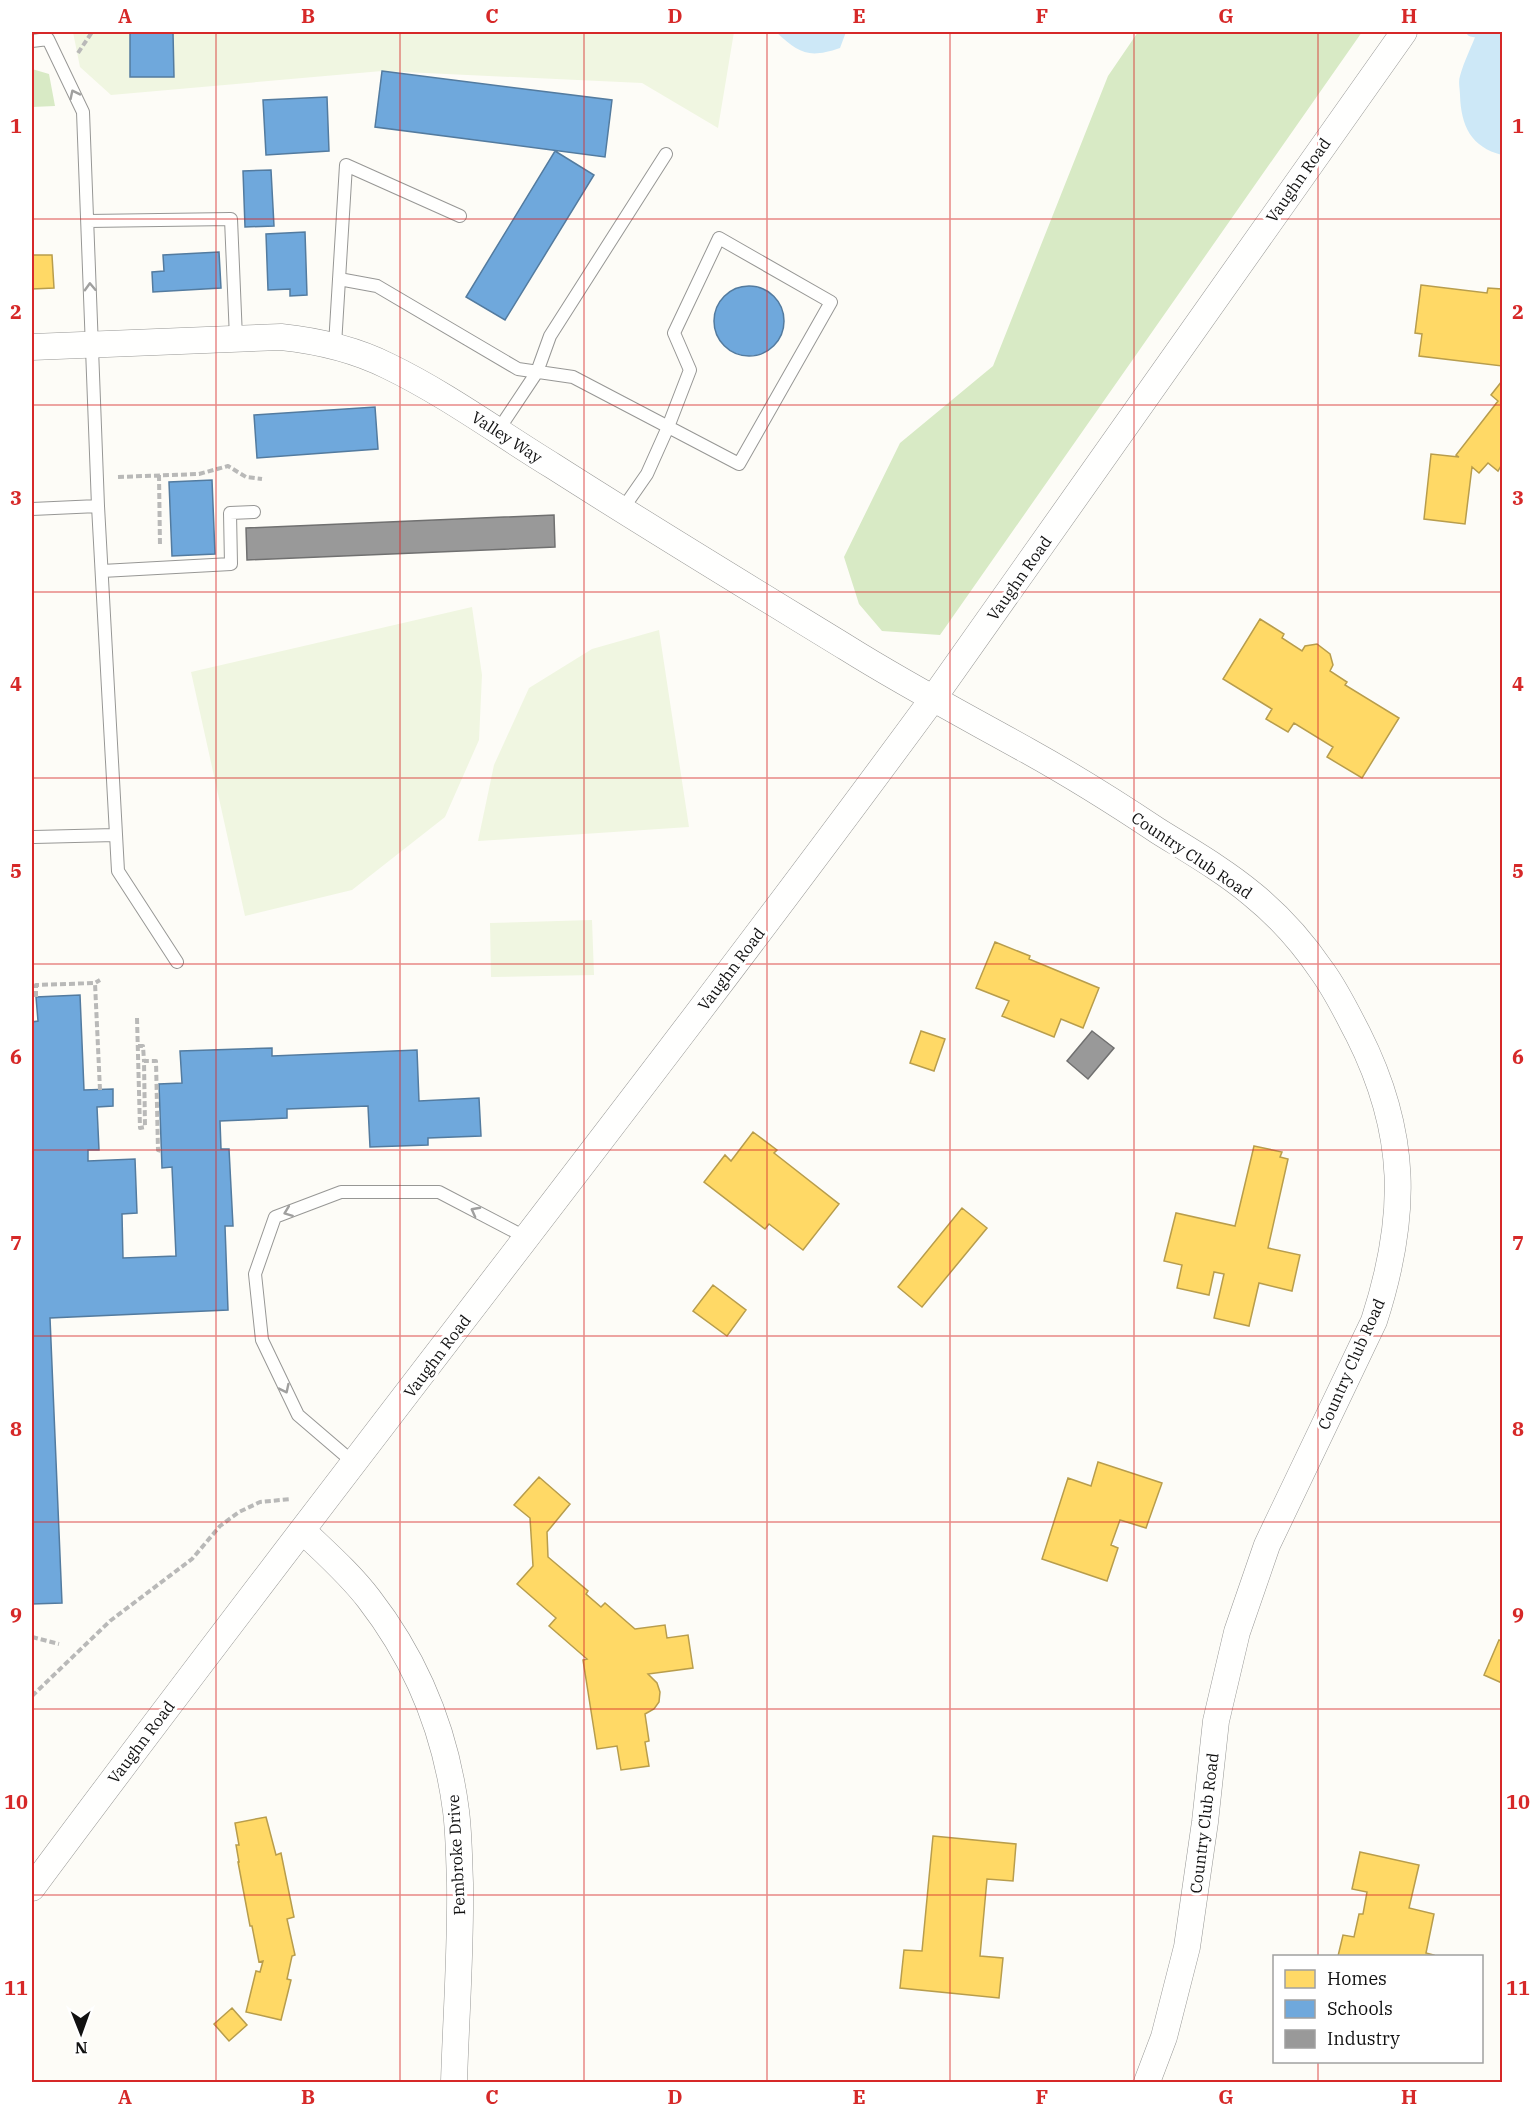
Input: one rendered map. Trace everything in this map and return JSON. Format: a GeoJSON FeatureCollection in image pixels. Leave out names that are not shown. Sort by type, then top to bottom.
{"type":"FeatureCollection","features":[{"type":"Feature","properties":{"kind":"street","name":"Vaughn Road"},"geometry":{"type":"LineString","coordinates":[[32,1888],[123,1764],[527,1238],[933,700],[1404,32]]}},
{"type":"Feature","properties":{"kind":"street","name":"Valley Way"},"geometry":{"type":"LineString","coordinates":[[32,347],[280,337],[316,340],[335,345],[391,367],[457,405],[622,510],[933,700]]}},
{"type":"Feature","properties":{"kind":"street","name":"Country Club Road"},"geometry":{"type":"LineString","coordinates":[[933,700],[1090,787],[1252,894],[1290,932],[1322,971],[1350,1018],[1374,1067],[1386,1102],[1395,1143],[1399,1202],[1395,1240],[1385,1288],[1374,1321],[1267,1545],[1234,1643],[1216,1721],[1205,1822],[1187,1947],[1167,2029],[1147,2082]]}},
{"type":"Feature","properties":{"kind":"street","name":"Pembroke Drive"},"geometry":{"type":"LineString","coordinates":[[303,1531],[338,1564],[368,1598],[392,1631],[412,1665],[431,1707],[447,1759],[456,1811],[459,1868],[458,1998],[454,2082]]}},
{"type":"Feature","properties":{"kind":"lane"},"geometry":{"type":"LineString","coordinates":[[32,40],[48,39],[83,112],[98,506],[118,871],[177,962]]}},
{"type":"Feature","properties":{"kind":"lane"},"geometry":{"type":"LineString","coordinates":[[497,432],[537,372],[550,336],[666,154]]}},
{"type":"Feature","properties":{"kind":"lane"},"geometry":{"type":"LineString","coordinates":[[335,345],[346,165],[460,216]]}},
{"type":"Feature","properties":{"kind":"lane"},"geometry":{"type":"LineString","coordinates":[[88,221],[231,219],[236,338]]}},
{"type":"Feature","properties":{"kind":"lane"},"geometry":{"type":"LineString","coordinates":[[339,279],[377,286],[518,369],[573,377],[668,427],[739,464],[831,302],[719,238],[674,333],[690,370],[668,427],[647,474],[622,510]]}},
{"type":"Feature","properties":{"kind":"lane"},"geometry":{"type":"LineString","coordinates":[[32,509],[98,506]]}},
{"type":"Feature","properties":{"kind":"lane"},"geometry":{"type":"LineString","coordinates":[[102,570],[231,564],[230,513],[254,512]]}},
{"type":"Feature","properties":{"kind":"lane"},"geometry":{"type":"LineString","coordinates":[[34,837],[115,835]]}},
{"type":"Feature","properties":{"kind":"lane"},"geometry":{"type":"LineString","coordinates":[[354,1463],[298,1415],[262,1340],[255,1274],[275,1217],[341,1192],[439,1192],[527,1238]]}},
{"type":"Feature","properties":{"kind":"path"},"geometry":{"type":"LineString","coordinates":[[97,477],[199,474],[228,466],[246,477],[262,479]]}},
{"type":"Feature","properties":{"kind":"path"},"geometry":{"type":"LineString","coordinates":[[159,475],[161,567]]}},
{"type":"Feature","properties":{"kind":"path"},"geometry":{"type":"LineString","coordinates":[[36,997],[36,985],[95,983],[100,980]]}},
{"type":"Feature","properties":{"kind":"path"},"geometry":{"type":"LineString","coordinates":[[95,983],[100,1090]]}},
{"type":"Feature","properties":{"kind":"path"},"geometry":{"type":"LineString","coordinates":[[137,1018],[140,1128],[145,1127],[144,1061],[143,1046],[138,1046]]}},
{"type":"Feature","properties":{"kind":"path"},"geometry":{"type":"LineString","coordinates":[[144,1061],[156,1061],[158,1150],[161,1151]]}},
{"type":"Feature","properties":{"kind":"path"},"geometry":{"type":"LineString","coordinates":[[32,1696],[110,1621],[192,1559],[220,1526],[239,1512],[260,1502],[273,1500],[296,1499],[322,1506]]}},
{"type":"Feature","properties":{"kind":"path"},"geometry":{"type":"LineString","coordinates":[[32,1637],[59,1644]]}},
{"type":"Feature","properties":{"kind":"green space"},"geometry":{"type":"Polygon","coordinates":[[[73,32],[734,32],[718,128],[642,83],[382,71],[111,95],[80,67],[73,32]]]}},
{"type":"Feature","properties":{"kind":"green space"},"geometry":{"type":"Polygon","coordinates":[[[1138,32],[1362,32],[940,635],[882,631],[859,604],[844,557],[900,443],[993,366],[1108,76],[1138,32]]]}},
{"type":"Feature","properties":{"kind":"green space"},"geometry":{"type":"Polygon","coordinates":[[[32,69],[49,74],[55,106],[32,107],[32,69]]]}},
{"type":"Feature","properties":{"kind":"green space"},"geometry":{"type":"Polygon","coordinates":[[[472,607],[482,675],[479,740],[445,817],[352,890],[245,916],[191,672],[472,607]]]}},
{"type":"Feature","properties":{"kind":"green space"},"geometry":{"type":"Polygon","coordinates":[[[659,630],[689,827],[478,841],[494,765],[529,688],[592,649],[659,630]]]}},
{"type":"Feature","properties":{"kind":"green space"},"geometry":{"type":"Polygon","coordinates":[[[592,920],[594,975],[491,977],[490,923],[592,920]]]}},
{"type":"Feature","properties":{"kind":"water"},"geometry":{"type":"Polygon","coordinates":[[[776,32],[846,32],[840,48],[812,53],[791,45],[776,32]]]}},
{"type":"Feature","properties":{"kind":"water"},"geometry":{"type":"Polygon","coordinates":[[[1477,32],[1502,32],[1502,155],[1482,147],[1475,141],[1463,116],[1459,78],[1477,32]]]}},
{"type":"Feature","properties":{"kind":"building: Homes"},"geometry":{"type":"Polygon","coordinates":[[[32,255],[52,255],[54,288],[32,289],[32,255]]]}},
{"type":"Feature","properties":{"kind":"building: Homes"},"geometry":{"type":"Polygon","coordinates":[[[1421,285],[1487,293],[1488,288],[1502,289],[1502,366],[1419,356],[1422,334],[1415,333],[1421,285]]]}},
{"type":"Feature","properties":{"kind":"building: Homes"},"geometry":{"type":"Polygon","coordinates":[[[1502,381],[1502,464],[1498,471],[1488,463],[1479,473],[1472,467],[1465,524],[1424,519],[1431,454],[1459,457],[1456,455],[1498,401],[1491,395],[1502,381]]]}},
{"type":"Feature","properties":{"kind":"building: Homes"},"geometry":{"type":"Polygon","coordinates":[[[1260,619],[1284,634],[1282,638],[1302,651],[1305,646],[1317,644],[1330,654],[1333,665],[1330,671],[1347,682],[1345,685],[1399,718],[1362,778],[1327,757],[1333,747],[1294,723],[1288,732],[1266,719],[1272,709],[1223,679],[1260,619]]]}},
{"type":"Feature","properties":{"kind":"building: Homes"},"geometry":{"type":"Polygon","coordinates":[[[995,942],[1099,988],[1083,1028],[1061,1019],[1054,1037],[1002,1016],[1009,1001],[976,988],[995,942]]]}},
{"type":"Feature","properties":{"kind":"building: Homes"},"geometry":{"type":"Polygon","coordinates":[[[921,1031],[945,1039],[934,1071],[910,1063],[921,1031]]]}},
{"type":"Feature","properties":{"kind":"building: Homes"},"geometry":{"type":"Polygon","coordinates":[[[753,1132],[777,1150],[774,1153],[839,1204],[803,1250],[769,1224],[765,1229],[704,1182],[725,1155],[731,1161],[753,1132]]]}},
{"type":"Feature","properties":{"kind":"building: Homes"},"geometry":{"type":"Polygon","coordinates":[[[1254,1146],[1282,1152],[1280,1157],[1288,1159],[1268,1248],[1300,1255],[1292,1291],[1259,1283],[1249,1326],[1214,1318],[1224,1274],[1214,1272],[1209,1295],[1177,1288],[1182,1265],[1164,1261],[1176,1213],[1235,1226],[1254,1146]]]}},
{"type":"Feature","properties":{"kind":"building: Homes"},"geometry":{"type":"Polygon","coordinates":[[[962,1208],[987,1228],[922,1307],[898,1287],[962,1208]]]}},
{"type":"Feature","properties":{"kind":"building: Homes"},"geometry":{"type":"Polygon","coordinates":[[[713,1285],[746,1310],[727,1336],[693,1311],[713,1285]]]}},
{"type":"Feature","properties":{"kind":"building: Homes"},"geometry":{"type":"Polygon","coordinates":[[[1098,1462],[1162,1483],[1146,1528],[1120,1520],[1111,1545],[1118,1548],[1107,1581],[1042,1559],[1068,1478],[1091,1486],[1098,1462]]]}},
{"type":"Feature","properties":{"kind":"building: Homes"},"geometry":{"type":"Polygon","coordinates":[[[539,1477],[570,1504],[547,1532],[548,1557],[588,1591],[586,1594],[601,1607],[605,1603],[635,1629],[665,1625],[667,1638],[688,1635],[693,1668],[648,1674],[657,1683],[660,1692],[659,1702],[654,1709],[645,1714],[649,1741],[645,1742],[649,1766],[621,1770],[617,1746],[597,1749],[583,1660],[587,1659],[549,1626],[556,1618],[517,1584],[533,1566],[530,1518],[514,1505],[539,1477]]]}},
{"type":"Feature","properties":{"kind":"building: Homes"},"geometry":{"type":"Polygon","coordinates":[[[1499,1640],[1502,1641],[1502,1683],[1484,1675],[1499,1640]]]}},
{"type":"Feature","properties":{"kind":"building: Homes"},"geometry":{"type":"Polygon","coordinates":[[[266,1817],[276,1855],[281,1853],[294,1917],[287,1919],[295,1955],[292,1956],[287,1979],[291,1980],[281,2020],[246,2012],[256,1971],[260,1972],[263,1961],[259,1962],[252,1926],[250,1926],[238,1862],[236,1845],[239,1845],[235,1823],[266,1817]]]}},
{"type":"Feature","properties":{"kind":"building: Homes"},"geometry":{"type":"Polygon","coordinates":[[[933,1836],[1016,1844],[1013,1881],[987,1879],[980,1956],[1003,1958],[999,1998],[900,1988],[904,1950],[922,1951],[933,1836]]]}},
{"type":"Feature","properties":{"kind":"building: Homes"},"geometry":{"type":"Polygon","coordinates":[[[1360,1852],[1419,1865],[1409,1908],[1434,1914],[1426,1953],[1434,1955],[1338,1955],[1343,1935],[1354,1937],[1359,1914],[1363,1914],[1367,1892],[1352,1889],[1360,1852]]]}},
{"type":"Feature","properties":{"kind":"building: Homes"},"geometry":{"type":"Polygon","coordinates":[[[232,2008],[247,2025],[229,2041],[214,2024],[232,2008]]]}},
{"type":"Feature","properties":{"kind":"building: Schools"},"geometry":{"type":"Polygon","coordinates":[[[130,32],[173,32],[174,77],[130,77],[130,32]]]}},
{"type":"Feature","properties":{"kind":"building: Schools"},"geometry":{"type":"Polygon","coordinates":[[[382,71],[612,100],[605,157],[375,127],[382,71]]]}},
{"type":"Feature","properties":{"kind":"building: Schools"},"geometry":{"type":"Polygon","coordinates":[[[327,97],[329,151],[266,155],[263,100],[327,97]]]}},
{"type":"Feature","properties":{"kind":"building: Schools"},"geometry":{"type":"Polygon","coordinates":[[[555,151],[594,175],[505,320],[466,297],[555,151]]]}},
{"type":"Feature","properties":{"kind":"building: Schools"},"geometry":{"type":"Polygon","coordinates":[[[271,170],[274,226],[245,227],[243,171],[271,170]]]}},
{"type":"Feature","properties":{"kind":"building: Schools"},"geometry":{"type":"Polygon","coordinates":[[[305,232],[307,295],[290,296],[290,289],[268,290],[266,234],[305,232]]]}},
{"type":"Feature","properties":{"kind":"building: Schools"},"geometry":{"type":"Polygon","coordinates":[[[219,252],[221,288],[153,292],[152,272],[164,271],[163,255],[219,252]]]}},
{"type":"Feature","properties":{"kind":"building: Schools"},"geometry":{"type":"Polygon","coordinates":[[[749,286],[768,292],[778,302],[784,321],[778,340],[768,350],[749,356],[730,350],[720,340],[714,321],[720,302],[730,292],[749,286]]]}},
{"type":"Feature","properties":{"kind":"building: Schools"},"geometry":{"type":"Polygon","coordinates":[[[375,407],[378,449],[257,458],[254,415],[375,407]]]}},
{"type":"Feature","properties":{"kind":"building: Schools"},"geometry":{"type":"Polygon","coordinates":[[[212,480],[215,554],[172,556],[169,482],[212,480]]]}},
{"type":"Feature","properties":{"kind":"building: Schools"},"geometry":{"type":"Polygon","coordinates":[[[80,995],[84,1090],[113,1089],[113,1106],[97,1107],[99,1150],[88,1150],[88,1161],[135,1159],[137,1213],[122,1214],[123,1258],[176,1256],[172,1167],[162,1168],[159,1084],[182,1083],[180,1051],[272,1048],[272,1056],[417,1050],[419,1101],[479,1098],[481,1136],[428,1138],[428,1145],[370,1147],[368,1106],[287,1109],[287,1118],[220,1121],[221,1149],[229,1149],[233,1226],[225,1226],[228,1310],[50,1318],[62,1603],[32,1604],[32,1022],[38,1021],[36,997],[80,995]]]}},
{"type":"Feature","properties":{"kind":"building: Industry"},"geometry":{"type":"Polygon","coordinates":[[[554,515],[555,547],[247,560],[246,528],[554,515]]]}},
{"type":"Feature","properties":{"kind":"building: Industry"},"geometry":{"type":"Polygon","coordinates":[[[1092,1031],[1114,1048],[1088,1079],[1067,1061],[1092,1031]]]}},
{"type":"Feature","properties":{"kind":"waterway"},"geometry":{"type":"LineString","coordinates":[[1471,32],[1502,38]]}}]}
